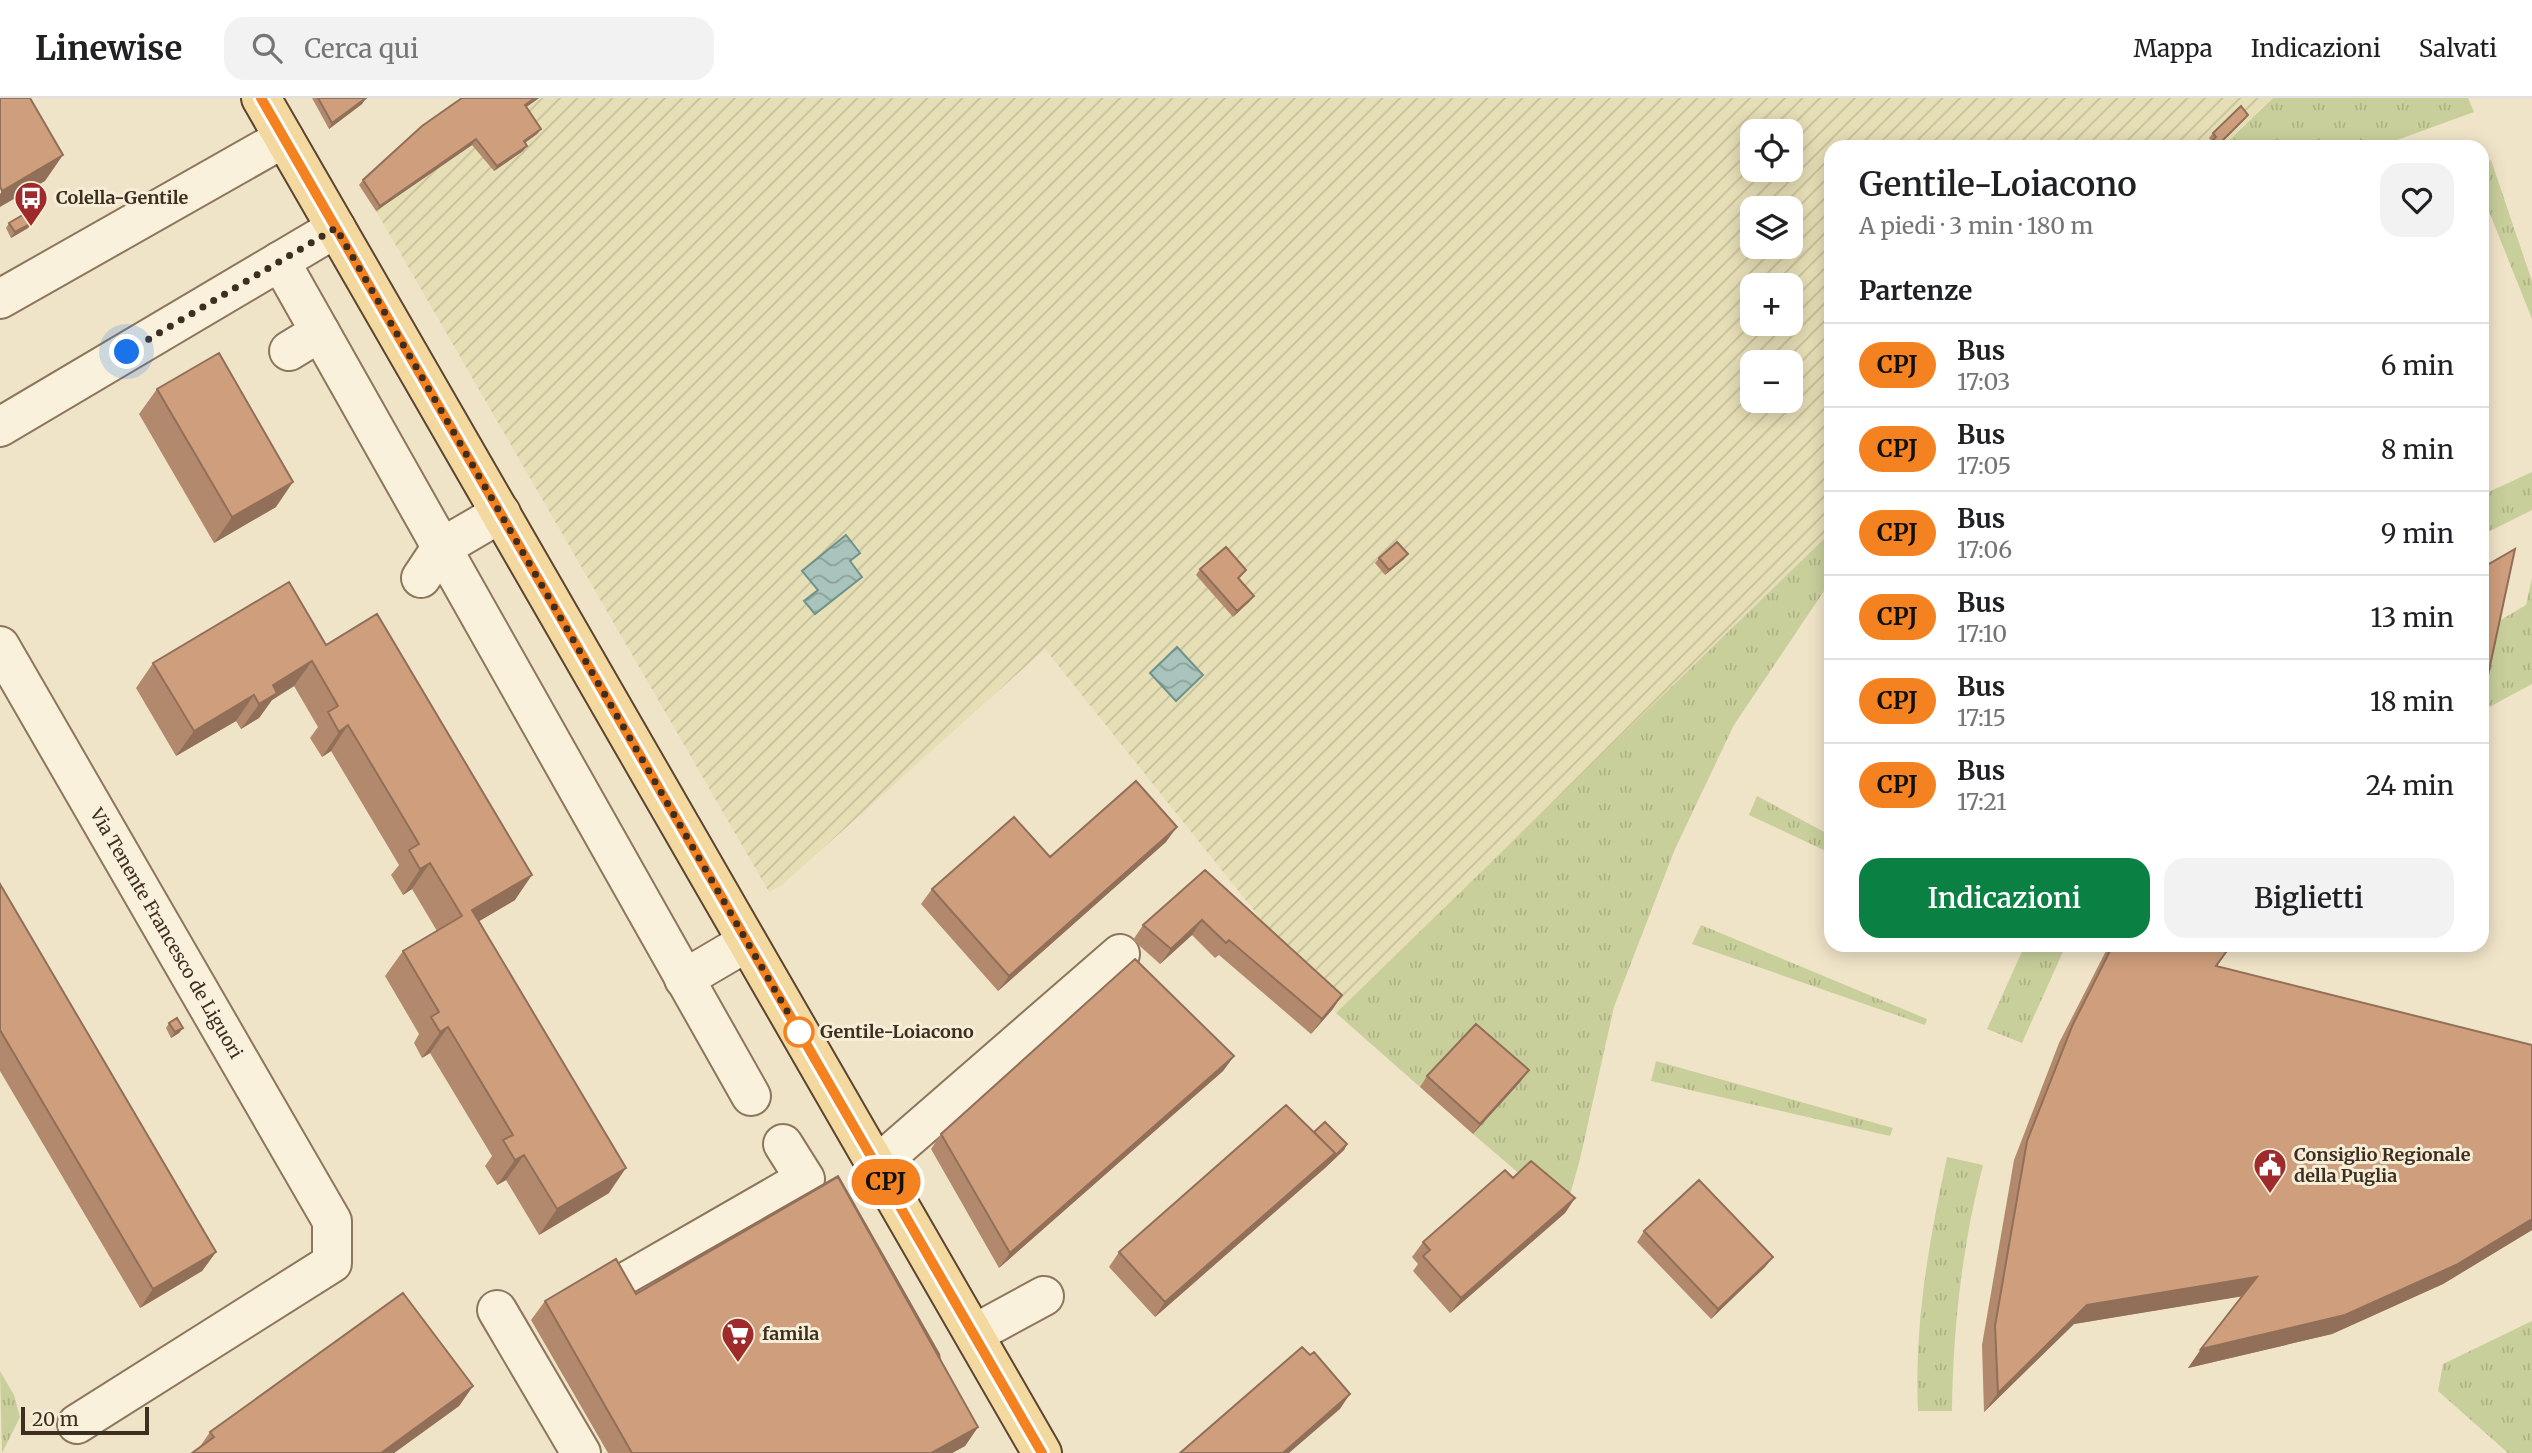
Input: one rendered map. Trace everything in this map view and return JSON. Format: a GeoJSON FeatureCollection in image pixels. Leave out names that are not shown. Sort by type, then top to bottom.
{"type":"FeatureCollection","features":[{"type":"Feature","properties":{"kind":"main road"},"geometry":{"type":"LineString","coordinates":[[261,98],[1042,1453]]}},
{"type":"Feature","properties":{"kind":"street"},"geometry":{"type":"LineString","coordinates":[[0,299],[284,138]]}},
{"type":"Feature","properties":{"kind":"street"},"geometry":{"type":"LineString","coordinates":[[0,428],[336,228]]}},
{"type":"Feature","properties":{"kind":"street"},"geometry":{"type":"LineString","coordinates":[[280,261],[304,341],[611,877],[684,979],[717,1060],[751,1096]]}},
{"type":"Feature","properties":{"kind":"street"},"geometry":{"type":"LineString","coordinates":[[431,563],[501,513]]}},
{"type":"Feature","properties":{"kind":"street","name":"Via Tenente Francesco de Liguori"},"geometry":{"type":"LineString","coordinates":[[1,652],[332,1221],[332,1263],[77,1424]]}},
{"type":"Feature","properties":{"kind":"street"},"geometry":{"type":"LineString","coordinates":[[684,979],[747,942]]}},
{"type":"Feature","properties":{"kind":"street"},"geometry":{"type":"LineString","coordinates":[[876,1166],[1121,954]]}},
{"type":"Feature","properties":{"kind":"street"},"geometry":{"type":"LineString","coordinates":[[619,1286],[805,1179],[783,1143]]}},
{"type":"Feature","properties":{"kind":"street"},"geometry":{"type":"LineString","coordinates":[[974,1334],[1044,1296]]}},
{"type":"Feature","properties":{"kind":"street"},"geometry":{"type":"LineString","coordinates":[[497,1310],[581,1453]]}},
{"type":"Feature","properties":{"kind":"shaded area"},"geometry":{"type":"Polygon","coordinates":[[[539,98],[2272,98],[2228,140],[1824,140],[1824,542],[1336,1013],[1045,649],[782,885],[769,892],[376,211],[539,98]]]}},
{"type":"Feature","properties":{"kind":"green space"},"geometry":{"type":"Polygon","coordinates":[[[2273,98],[2468,98],[2474,112],[2397,140],[2229,140],[2273,98]]]}},
{"type":"Feature","properties":{"kind":"green space"},"geometry":{"type":"Polygon","coordinates":[[[2491,160],[2532,281],[2532,319],[2489,212],[2491,160]]]}},
{"type":"Feature","properties":{"kind":"green space"},"geometry":{"type":"Polygon","coordinates":[[[2532,472],[2532,510],[2489,532],[2489,492],[2532,472]]]}},
{"type":"Feature","properties":{"kind":"green space"},"geometry":{"type":"Polygon","coordinates":[[[1824,539],[1824,591],[1734,725],[1675,849],[1614,1007],[1565,1213],[1473,1134],[1468,1035],[1420,1087],[1336,1013],[1824,539]]]}},
{"type":"Feature","properties":{"kind":"green space"},"geometry":{"type":"Polygon","coordinates":[[[2532,578],[2532,684],[2489,707],[2489,674],[2499,621],[2526,605],[2532,578]]]}},
{"type":"Feature","properties":{"kind":"green space"},"geometry":{"type":"Polygon","coordinates":[[[1757,796],[1824,832],[1824,850],[1749,815],[1757,796]]]}},
{"type":"Feature","properties":{"kind":"green space"},"geometry":{"type":"Polygon","coordinates":[[[1701,925],[1927,1019],[1925,1025],[1692,944],[1701,925]]]}},
{"type":"Feature","properties":{"kind":"green space"},"geometry":{"type":"Polygon","coordinates":[[[2022,952],[2063,952],[2022,1043],[1987,1029],[2022,952]]]}},
{"type":"Feature","properties":{"kind":"green space"},"geometry":{"type":"Polygon","coordinates":[[[1656,1061],[1893,1128],[1890,1136],[1651,1081],[1656,1061]]]}},
{"type":"Feature","properties":{"kind":"green space"},"geometry":{"type":"Polygon","coordinates":[[[1947,1157],[1983,1165],[1969,1226],[1960,1287],[1952,1411],[1918,1411],[1918,1347],[1924,1283],[1947,1157]]]}},
{"type":"Feature","properties":{"kind":"green space"},"geometry":{"type":"Polygon","coordinates":[[[2532,1321],[2532,1453],[2508,1453],[2438,1391],[2443,1364],[2532,1321]]]}},
{"type":"Feature","properties":{"kind":"green space"},"geometry":{"type":"Polygon","coordinates":[[[0,1371],[14,1395],[20,1417],[2,1453],[0,1371]]]}},
{"type":"Feature","properties":{"kind":"water"},"geometry":{"type":"Polygon","coordinates":[[[846,535],[860,553],[850,561],[862,577],[815,614],[804,601],[818,590],[802,571],[846,535]]]}},
{"type":"Feature","properties":{"kind":"water"},"geometry":{"type":"Polygon","coordinates":[[[1177,647],[1203,675],[1176,701],[1150,673],[1177,647]]]}},
{"type":"Feature","properties":{"kind":"building"},"geometry":{"type":"Polygon","coordinates":[[[0,98],[30,98],[63,155],[2,191],[0,186],[0,98]]]}},
{"type":"Feature","properties":{"kind":"building"},"geometry":{"type":"Polygon","coordinates":[[[318,98],[366,98],[332,123],[318,98]]]}},
{"type":"Feature","properties":{"kind":"building"},"geometry":{"type":"Polygon","coordinates":[[[462,98],[535,98],[525,105],[541,129],[524,141],[527,146],[497,166],[476,139],[380,206],[363,180],[422,126],[462,98]]]}},
{"type":"Feature","properties":{"kind":"building"},"geometry":{"type":"Polygon","coordinates":[[[2241,106],[2248,115],[2223,140],[2213,140],[2216,137],[2213,133],[2241,106]]]}},
{"type":"Feature","properties":{"kind":"building"},"geometry":{"type":"Polygon","coordinates":[[[26,213],[32,223],[15,232],[9,223],[26,213]]]}},
{"type":"Feature","properties":{"kind":"building"},"geometry":{"type":"Polygon","coordinates":[[[219,353],[293,482],[232,517],[157,389],[219,353]]]}},
{"type":"Feature","properties":{"kind":"building"},"geometry":{"type":"Polygon","coordinates":[[[1397,542],[1408,554],[1389,570],[1379,558],[1397,542]]]}},
{"type":"Feature","properties":{"kind":"building"},"geometry":{"type":"Polygon","coordinates":[[[1226,547],[1246,570],[1238,578],[1254,596],[1237,611],[1200,569],[1226,547]]]}},
{"type":"Feature","properties":{"kind":"building"},"geometry":{"type":"Polygon","coordinates":[[[2515,549],[2489,670],[2489,564],[2515,549]]]}},
{"type":"Feature","properties":{"kind":"building"},"geometry":{"type":"Polygon","coordinates":[[[289,582],[326,645],[377,614],[532,875],[472,910],[626,1168],[557,1209],[524,1155],[515,1160],[503,1140],[513,1135],[448,1027],[440,1032],[431,1017],[439,1012],[403,951],[462,916],[430,863],[420,869],[409,850],[419,844],[348,725],[339,732],[328,712],[338,706],[312,661],[273,685],[277,693],[259,704],[254,695],[194,731],[153,663],[289,582]]]}},
{"type":"Feature","properties":{"kind":"building"},"geometry":{"type":"Polygon","coordinates":[[[1136,781],[1177,827],[1009,976],[932,889],[1014,817],[1050,857],[1136,781]]]}},
{"type":"Feature","properties":{"kind":"building"},"geometry":{"type":"Polygon","coordinates":[[[1205,870],[1342,995],[1322,1019],[1229,940],[1226,943],[1202,920],[1171,949],[1143,925],[1205,870]]]}},
{"type":"Feature","properties":{"kind":"building"},"geometry":{"type":"Polygon","coordinates":[[[0,884],[216,1252],[153,1289],[0,1030],[0,884]]]}},
{"type":"Feature","properties":{"kind":"building","name":"Consiglio Regionale della Puglia"},"geometry":{"type":"Polygon","coordinates":[[[2109,952],[2226,952],[2216,966],[2532,1045],[2532,1219],[2456,1265],[2345,1315],[2201,1349],[2257,1277],[2087,1305],[1998,1393],[1995,1326],[2027,1141],[2073,1024],[2109,952]]]}},
{"type":"Feature","properties":{"kind":"building"},"geometry":{"type":"Polygon","coordinates":[[[1135,959],[1234,1056],[1010,1253],[941,1134],[1135,959]]]}},
{"type":"Feature","properties":{"kind":"building"},"geometry":{"type":"Polygon","coordinates":[[[177,1018],[183,1028],[175,1032],[169,1023],[177,1018]]]}},
{"type":"Feature","properties":{"kind":"building"},"geometry":{"type":"Polygon","coordinates":[[[1476,1024],[1529,1070],[1480,1124],[1427,1076],[1476,1024]]]}},
{"type":"Feature","properties":{"kind":"building"},"geometry":{"type":"Polygon","coordinates":[[[1286,1105],[1335,1153],[1165,1302],[1119,1252],[1286,1105]]]}},
{"type":"Feature","properties":{"kind":"building"},"geometry":{"type":"Polygon","coordinates":[[[1325,1122],[1347,1144],[1328,1163],[1335,1153],[1314,1132],[1325,1122]]]}},
{"type":"Feature","properties":{"kind":"building"},"geometry":{"type":"Polygon","coordinates":[[[1531,1161],[1575,1198],[1461,1298],[1423,1256],[1430,1250],[1423,1242],[1505,1170],[1513,1178],[1531,1161]]]}},
{"type":"Feature","properties":{"kind":"building"},"geometry":{"type":"Polygon","coordinates":[[[838,1176],[940,1359],[838,1177],[636,1294],[635,1292],[838,1176]]]}},
{"type":"Feature","properties":{"kind":"building","name":"famila"},"geometry":{"type":"Polygon","coordinates":[[[838,1177],[978,1427],[931,1453],[632,1453],[545,1301],[616,1259],[636,1294],[838,1177]]]}},
{"type":"Feature","properties":{"kind":"building"},"geometry":{"type":"Polygon","coordinates":[[[1699,1180],[1773,1257],[1718,1309],[1644,1231],[1699,1180]]]}},
{"type":"Feature","properties":{"kind":"building"},"geometry":{"type":"Polygon","coordinates":[[[403,1293],[473,1386],[381,1453],[192,1453],[214,1437],[210,1432],[403,1293]]]}},
{"type":"Feature","properties":{"kind":"building"},"geometry":{"type":"Polygon","coordinates":[[[1302,1347],[1310,1355],[1314,1352],[1350,1394],[1283,1453],[1180,1453],[1302,1347]]]}},
{"type":"Feature","properties":{"kind":"bus line","name":"CPJ"},"geometry":{"type":"LineString","coordinates":[[261,98],[1042,1453]]}},
{"type":"Feature","properties":{"kind":"place","name":"Colella-Gentile"},"geometry":{"type":"Point","coordinates":[31,228]}},
{"type":"Feature","properties":{"kind":"place","name":"Gentile-Loiacono"},"geometry":{"type":"Point","coordinates":[799,1032]}},
{"type":"Feature","properties":{"kind":"place","name":"Consiglio Regionale della Puglia"},"geometry":{"type":"Point","coordinates":[2270,1195]}},
{"type":"Feature","properties":{"kind":"place","name":"famila"},"geometry":{"type":"Point","coordinates":[738,1364]}},
{"type":"Feature","properties":{"kind":"route"},"geometry":{"type":"LineString","coordinates":[[127,352],[336,228],[802,1037],[799,1032]]}}]}
